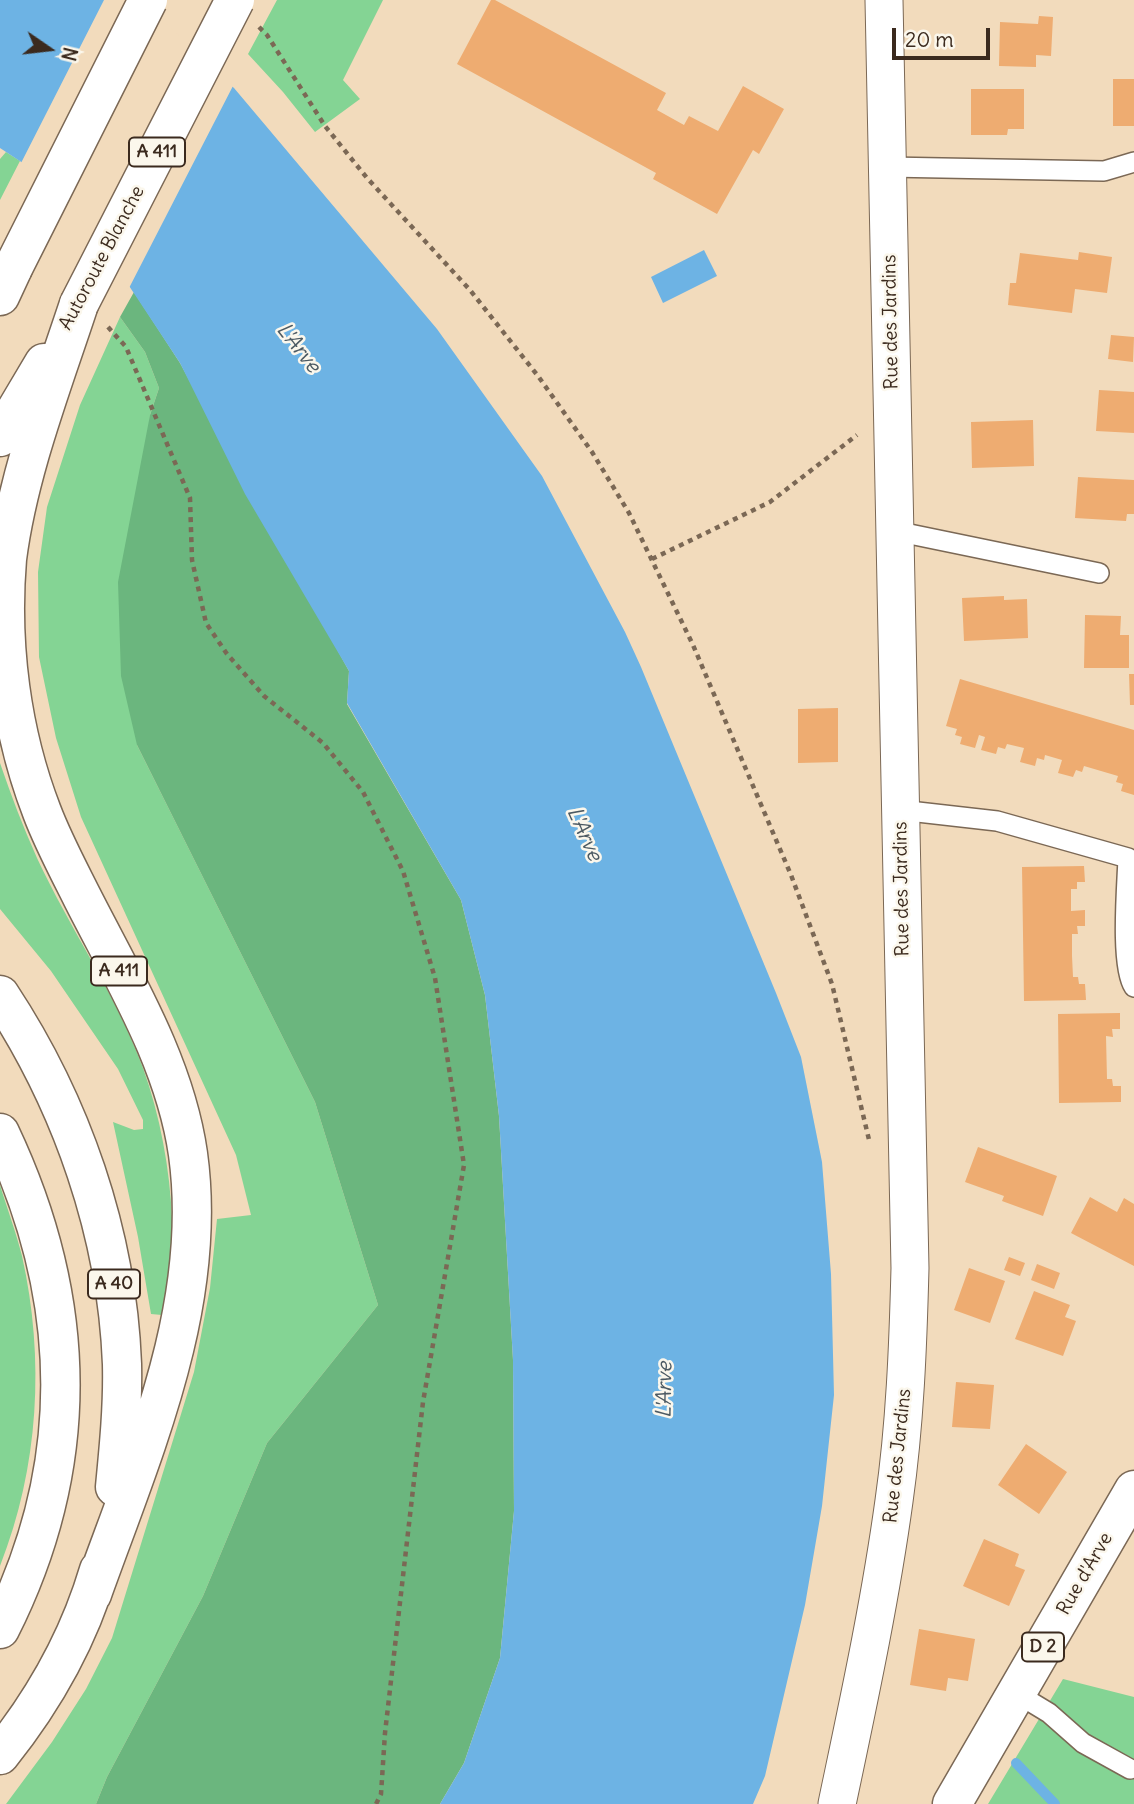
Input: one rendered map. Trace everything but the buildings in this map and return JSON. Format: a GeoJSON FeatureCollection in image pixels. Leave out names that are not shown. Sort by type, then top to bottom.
{"type":"FeatureCollection","features":[{"type":"Feature","properties":{"kind":"main road"},"geometry":{"type":"LineString","coordinates":[[4,284],[148,0]]}},
{"type":"Feature","properties":{"kind":"main road","name":"Autoroute Blanche"},"geometry":{"type":"LineString","coordinates":[[0,437],[60,347],[79,304],[235,0]]}},
{"type":"Feature","properties":{"kind":"main road","name":"A 411"},"geometry":{"type":"LineString","coordinates":[[60,347],[25,476],[7,556],[3,618],[6,669],[23,757],[40,809],[137,1006],[168,1078],[187,1150],[192,1220],[188,1270],[168,1370],[136,1472],[92,1594]]}},
{"type":"Feature","properties":{"kind":"main road","name":"A 40"},"geometry":{"type":"LineString","coordinates":[[0,995],[52,1089],[80,1155],[102,1226],[115,1293],[122,1366],[120,1433],[111,1516],[92,1594],[72,1641],[42,1697],[0,1755]]}},
{"type":"Feature","properties":{"kind":"main road"},"geometry":{"type":"LineString","coordinates":[[0,1133],[22,1182],[42,1242],[55,1318],[61,1395],[59,1432],[48,1503],[27,1571],[0,1629]]}},
{"type":"Feature","properties":{"kind":"main road","name":"Rue d'Arve"},"geometry":{"type":"LineString","coordinates":[[952,1804],[1134,1490]]}},
{"type":"Feature","properties":{"kind":"street","name":"Rue des Jardins"},"geometry":{"type":"LineString","coordinates":[[844,1794],[887,1550],[898,1465],[907,1370],[910,1268],[884,0]]}},
{"type":"Feature","properties":{"kind":"lane"},"geometry":{"type":"LineString","coordinates":[[888,167],[1104,171],[1134,162]]}},
{"type":"Feature","properties":{"kind":"lane"},"geometry":{"type":"LineString","coordinates":[[895,531],[1099,573]]}},
{"type":"Feature","properties":{"kind":"lane"},"geometry":{"type":"LineString","coordinates":[[901,810],[998,821],[1128,858],[1126,960],[1130,982],[1134,987]]}},
{"type":"Feature","properties":{"kind":"lane"},"geometry":{"type":"LineString","coordinates":[[1016,1693],[1049,1713],[1083,1743],[1130,1769]]}},
{"type":"Feature","properties":{"kind":"path"},"geometry":{"type":"LineString","coordinates":[[267,35],[325,126],[367,178],[470,290],[538,376],[629,513],[694,645],[796,887],[832,984],[871,1149]]}},
{"type":"Feature","properties":{"kind":"path"},"geometry":{"type":"LineString","coordinates":[[125,347],[190,498],[192,559],[206,623],[227,653],[264,696],[323,743],[363,792],[403,871],[435,978],[464,1165],[423,1402],[385,1734],[381,1794],[376,1804]]}},
{"type":"Feature","properties":{"kind":"path"},"geometry":{"type":"LineString","coordinates":[[652,559],[770,502],[892,408]]}},
{"type":"Feature","properties":{"kind":"green space"},"geometry":{"type":"Polygon","coordinates":[[[277,0],[383,0],[343,80],[360,99],[315,132],[248,54],[277,0]]]}},
{"type":"Feature","properties":{"kind":"green space"},"geometry":{"type":"Polygon","coordinates":[[[6,152],[20,161],[0,200],[0,159],[6,152]]]}},
{"type":"Feature","properties":{"kind":"green space"},"geometry":{"type":"Polygon","coordinates":[[[134,292],[180,363],[349,671],[347,704],[461,900],[485,995],[499,1116],[513,1360],[514,1511],[500,1658],[464,1763],[440,1804],[96,1804],[107,1777],[203,1596],[267,1443],[378,1305],[315,1102],[137,745],[121,676],[118,582],[150,415],[159,388],[145,352],[120,317],[134,292]]]}},
{"type":"Feature","properties":{"kind":"green space"},"geometry":{"type":"Polygon","coordinates":[[[120,317],[145,352],[159,388],[150,415],[137,745],[315,1102],[378,1305],[267,1443],[203,1596],[107,1777],[96,1804],[6,1804],[52,1742],[86,1689],[112,1638],[194,1372],[210,1288],[217,1219],[251,1215],[236,1155],[81,817],[56,738],[39,657],[38,572],[47,507],[80,405],[120,317]]]}},
{"type":"Feature","properties":{"kind":"green space"},"geometry":{"type":"Polygon","coordinates":[[[0,763],[37,858],[120,1014],[149,1086],[163,1142],[172,1219],[171,1255],[162,1315],[151,1314],[138,1237],[113,1122],[134,1130],[143,1129],[143,1120],[118,1069],[51,971],[0,909],[0,763]]]}},
{"type":"Feature","properties":{"kind":"green space"},"geometry":{"type":"Polygon","coordinates":[[[0,1185],[22,1256],[34,1334],[35,1373],[30,1452],[13,1528],[0,1566],[0,1185]]]}},
{"type":"Feature","properties":{"kind":"green space"},"geometry":{"type":"Polygon","coordinates":[[[1063,1679],[1134,1697],[1134,1804],[988,1804],[1063,1679]]]}},
{"type":"Feature","properties":{"kind":"water","name":"L'Arve"},"geometry":{"type":"Polygon","coordinates":[[[0,0],[134,0],[234,88],[437,329],[542,476],[641,667],[801,1057],[822,1162],[831,1274],[834,1395],[822,1506],[805,1605],[765,1776],[753,1804],[440,1804],[464,1763],[500,1658],[514,1511],[513,1360],[499,1116],[485,995],[461,900],[347,703],[349,671],[245,494],[180,363],[67,192],[0,148],[0,0]]]}},
{"type":"Feature","properties":{"kind":"water"},"geometry":{"type":"Polygon","coordinates":[[[704,250],[717,276],[663,303],[651,277],[704,250]]]}},
{"type":"Feature","properties":{"kind":"pier"},"geometry":{"type":"Polygon","coordinates":[[[104,0],[139,0],[234,84],[128,290],[65,195],[20,165],[104,0]]]}},
{"type":"Feature","properties":{"kind":"waterway"},"geometry":{"type":"LineString","coordinates":[[1016,1763],[1055,1804]]}}]}
